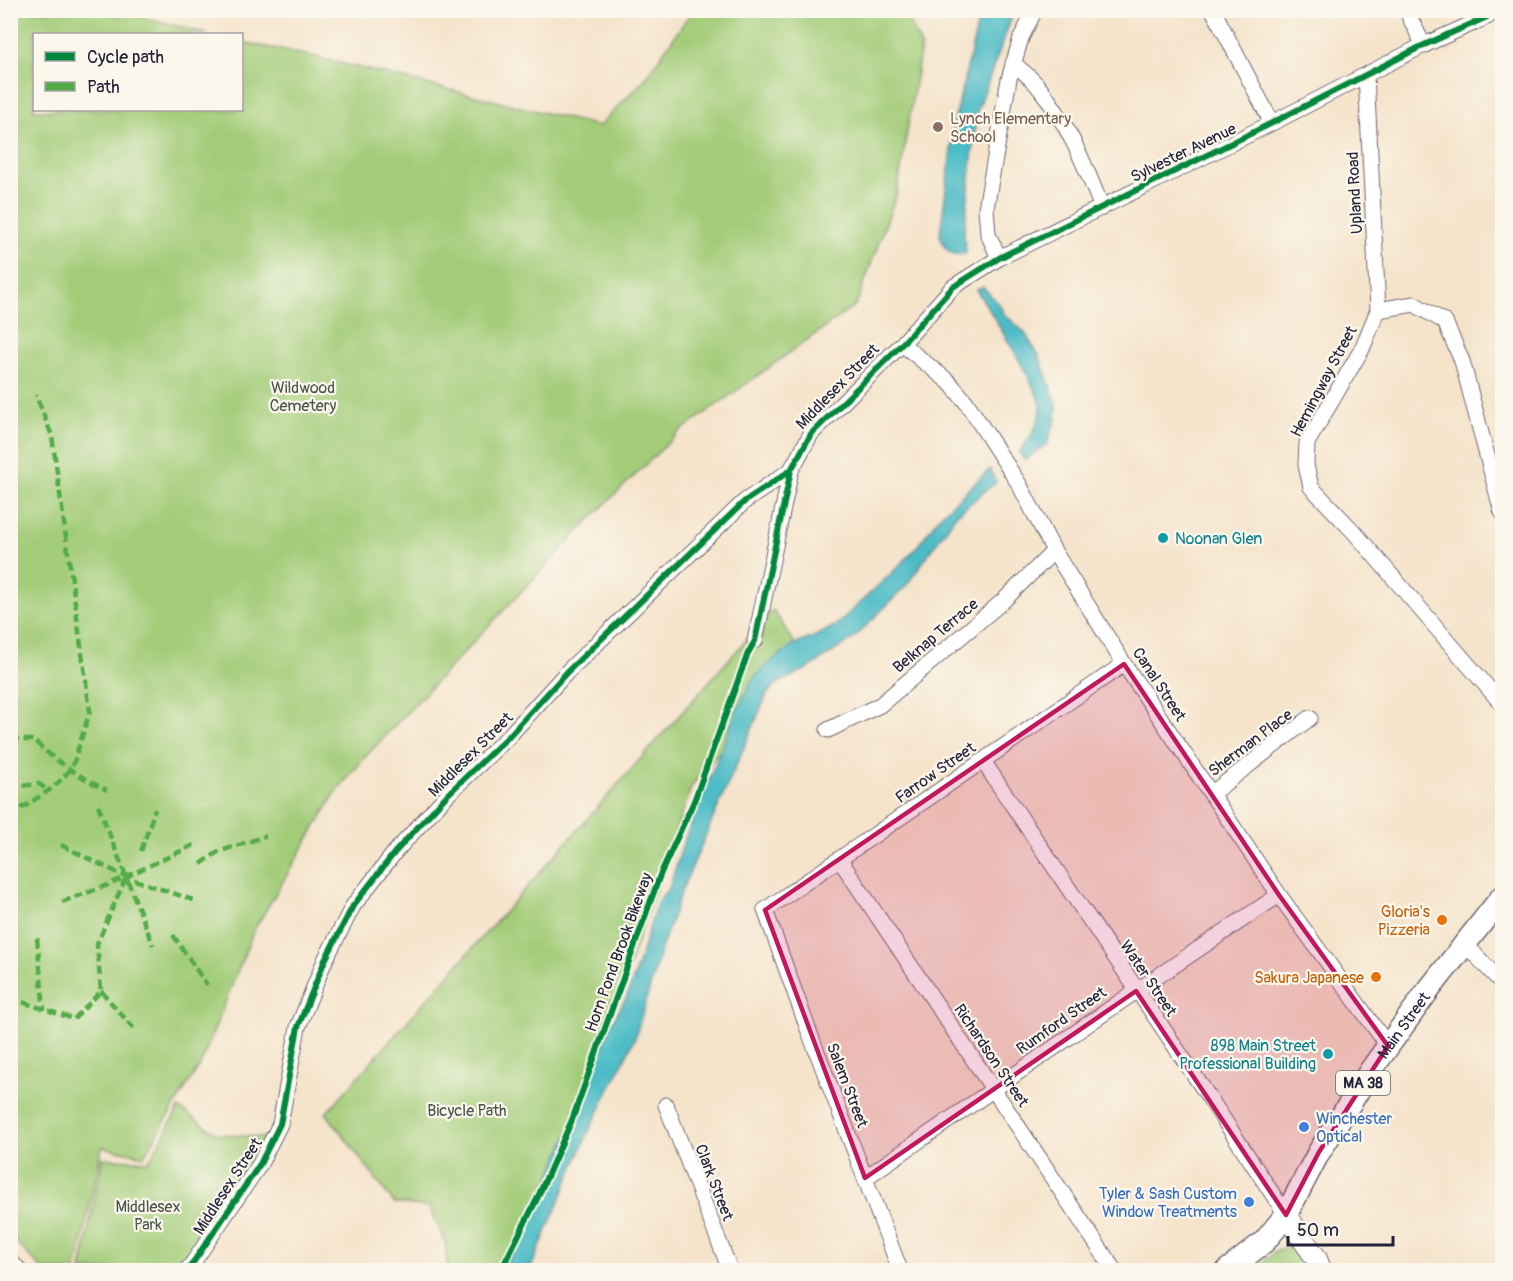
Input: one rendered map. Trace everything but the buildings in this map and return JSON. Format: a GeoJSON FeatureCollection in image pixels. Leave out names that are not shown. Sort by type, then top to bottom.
{"type":"FeatureCollection","features":[{"type":"Feature","properties":{"kind":"main road","name":"Main Street"},"geometry":{"type":"LineString","coordinates":[[1228,1270],[1265,1241],[1286,1215],[1319,1152],[1388,1046],[1503,897]]}},
{"type":"Feature","properties":{"kind":"street"},"geometry":{"type":"LineString","coordinates":[[999,258],[988,234],[987,208],[1013,63],[1021,38],[1035,10]]}},
{"type":"Feature","properties":{"kind":"street"},"geometry":{"type":"LineString","coordinates":[[1213,10],[1272,123]]}},
{"type":"Feature","properties":{"kind":"street"},"geometry":{"type":"LineString","coordinates":[[1406,10],[1424,46]]}},
{"type":"Feature","properties":{"kind":"street","name":"Sylvester Avenue"},"geometry":{"type":"LineString","coordinates":[[902,344],[953,288],[999,258],[1486,17],[1495,10]]}},
{"type":"Feature","properties":{"kind":"street"},"geometry":{"type":"LineString","coordinates":[[1013,63],[1036,85],[1057,114],[1079,151],[1102,208]]}},
{"type":"Feature","properties":{"kind":"street","name":"Upland Road"},"geometry":{"type":"LineString","coordinates":[[1366,75],[1378,310]]}},
{"type":"Feature","properties":{"kind":"street"},"geometry":{"type":"LineString","coordinates":[[1378,310],[1414,303],[1445,322],[1462,361],[1503,512]]}},
{"type":"Feature","properties":{"kind":"street","name":"Hemingway Street"},"geometry":{"type":"LineString","coordinates":[[1378,310],[1362,349],[1307,443],[1306,465],[1311,486],[1354,532],[1503,704]]}},
{"type":"Feature","properties":{"kind":"street","name":"Middlesex Street"},"geometry":{"type":"LineString","coordinates":[[186,1270],[260,1164],[280,1124],[298,1027],[325,960],[353,906],[395,852],[448,794],[508,737],[567,671],[746,501],[791,470],[812,434],[902,344]]}},
{"type":"Feature","properties":{"kind":"street","name":"Canal Street"},"geometry":{"type":"LineString","coordinates":[[902,344],[949,382],[966,402],[1019,484],[1054,551],[1124,664],[1279,896],[1388,1046]]}},
{"type":"Feature","properties":{"kind":"street"},"geometry":{"type":"LineString","coordinates":[[755,641],[791,470]]}},
{"type":"Feature","properties":{"kind":"street","name":"Belknap Terrace"},"geometry":{"type":"LineString","coordinates":[[828,730],[880,705],[1003,601],[1054,551]]}},
{"type":"Feature","properties":{"kind":"street","name":"Farrow Street"},"geometry":{"type":"LineString","coordinates":[[765,910],[1124,664]]}},
{"type":"Feature","properties":{"kind":"street","name":"Sherman Place"},"geometry":{"type":"LineString","coordinates":[[1211,794],[1310,718]]}},
{"type":"Feature","properties":{"kind":"street","name":"Water Street"},"geometry":{"type":"LineString","coordinates":[[983,761],[1219,1111],[1286,1215]]}},
{"type":"Feature","properties":{"kind":"street","name":"Richardson Street"},"geometry":{"type":"LineString","coordinates":[[840,860],[1114,1270]]}},
{"type":"Feature","properties":{"kind":"street","name":"Rumford Street"},"geometry":{"type":"LineString","coordinates":[[865,1178],[1136,991],[1279,896]]}},
{"type":"Feature","properties":{"kind":"street","name":"Salem Street"},"geometry":{"type":"LineString","coordinates":[[765,910],[900,1270]]}},
{"type":"Feature","properties":{"kind":"street"},"geometry":{"type":"LineString","coordinates":[[1465,944],[1503,983]]}},
{"type":"Feature","properties":{"kind":"street","name":"Clark Street"},"geometry":{"type":"LineString","coordinates":[[666,1105],[730,1270]]}},
{"type":"Feature","properties":{"kind":"street"},"geometry":{"type":"LineString","coordinates":[[1286,1215],[1316,1258],[1321,1270]]}},
{"type":"Feature","properties":{"kind":"street"},"geometry":{"type":"LineString","coordinates":[[10,1266],[15,1270]]}},
{"type":"Feature","properties":{"kind":"highlighted area"},"geometry":{"type":"Polygon","coordinates":[[[1124,664],[1279,895],[1388,1046],[1319,1152],[1286,1215],[1136,991],[865,1178],[765,910],[1124,664]]]}},
{"type":"Feature","properties":{"kind":"green space","name":"Wildwood Cemetery"},"geometry":{"type":"Polygon","coordinates":[[[10,11],[119,11],[204,33],[33,33],[33,111],[243,111],[243,42],[311,56],[599,126],[645,79],[692,11],[905,11],[921,46],[897,193],[856,305],[679,432],[587,522],[366,756],[336,792],[254,930],[201,1063],[144,1156],[102,1147],[76,1270],[43,1270],[11,1237],[10,11]]]}},
{"type":"Feature","properties":{"kind":"green space","name":"Bicycle Path"},"geometry":{"type":"Polygon","coordinates":[[[773,610],[801,653],[692,785],[522,1270],[448,1270],[445,1241],[429,1207],[394,1203],[326,1113],[773,610]]]}},
{"type":"Feature","properties":{"kind":"green space","name":"Middlesex Park"},"geometry":{"type":"Polygon","coordinates":[[[179,1108],[218,1134],[268,1138],[198,1242],[173,1270],[81,1270],[102,1158],[149,1161],[179,1108]]]}},
{"type":"Feature","properties":{"kind":"green space"},"geometry":{"type":"Polygon","coordinates":[[[1289,1247],[1298,1249],[1313,1270],[1255,1270],[1275,1252],[1289,1247]]]}},
{"type":"Feature","properties":{"kind":"water"},"geometry":{"type":"Polygon","coordinates":[[[981,10],[1014,11],[977,112],[964,234],[966,253],[956,254],[946,248],[940,236],[955,118],[981,10]]]}},
{"type":"Feature","properties":{"kind":"water"},"geometry":{"type":"Polygon","coordinates":[[[983,287],[999,304],[1004,314],[1024,332],[1039,356],[1057,404],[1056,419],[1047,444],[1025,460],[1019,453],[1036,426],[1041,408],[1024,369],[976,290],[983,287]]]}},
{"type":"Feature","properties":{"kind":"water"},"geometry":{"type":"Polygon","coordinates":[[[990,469],[996,482],[956,515],[906,586],[854,638],[809,668],[778,683],[768,692],[681,892],[661,949],[635,1038],[589,1131],[530,1270],[504,1270],[538,1205],[611,1024],[626,998],[657,903],[670,886],[683,844],[736,712],[752,680],[766,665],[793,645],[836,625],[896,569],[916,548],[940,516],[990,469]]]}},
{"type":"Feature","properties":{"kind":"marked path"},"geometry":{"type":"LineString","coordinates":[[10,816],[54,787],[72,768],[90,711],[52,436],[36,395]]}},
{"type":"Feature","properties":{"kind":"marked path"},"geometry":{"type":"LineString","coordinates":[[10,740],[34,740],[68,768],[107,790]]}},
{"type":"Feature","properties":{"kind":"marked path"},"geometry":{"type":"LineString","coordinates":[[10,787],[39,784],[49,791]]}},
{"type":"Feature","properties":{"kind":"marked path"},"geometry":{"type":"LineString","coordinates":[[98,805],[153,945]]}},
{"type":"Feature","properties":{"kind":"marked path"},"geometry":{"type":"LineString","coordinates":[[141,851],[155,809]]}},
{"type":"Feature","properties":{"kind":"marked path"},"geometry":{"type":"LineString","coordinates":[[201,864],[218,852],[266,836]]}},
{"type":"Feature","properties":{"kind":"marked path"},"geometry":{"type":"LineString","coordinates":[[61,845],[126,877],[196,901]]}},
{"type":"Feature","properties":{"kind":"marked path"},"geometry":{"type":"LineString","coordinates":[[62,902],[108,885],[194,845]]}},
{"type":"Feature","properties":{"kind":"marked path"},"geometry":{"type":"LineString","coordinates":[[10,998],[74,1019],[101,991],[97,944],[126,877]]}},
{"type":"Feature","properties":{"kind":"marked path"},"geometry":{"type":"LineString","coordinates":[[173,935],[207,985]]}},
{"type":"Feature","properties":{"kind":"marked path"},"geometry":{"type":"LineString","coordinates":[[37,938],[44,1010]]}},
{"type":"Feature","properties":{"kind":"marked path"},"geometry":{"type":"LineString","coordinates":[[101,991],[136,1031]]}},
{"type":"Feature","properties":{"kind":"cycle path"},"geometry":{"type":"LineString","coordinates":[[186,1270],[260,1164],[280,1124],[298,1027],[325,960],[353,906],[395,852],[448,794],[508,737],[568,671],[745,501],[791,470],[811,434],[902,344],[953,287],[999,258],[1422,46],[1487,17],[1495,10]]}},
{"type":"Feature","properties":{"kind":"cycle path","name":"Horn Pond Brook Bikeway"},"geometry":{"type":"LineString","coordinates":[[501,1270],[537,1199],[572,1120],[660,875],[694,801],[748,653],[755,641],[791,470]]}},
{"type":"Feature","properties":{"kind":"place","name":"Lynch Elementary School"},"geometry":{"type":"Point","coordinates":[938,127]}},
{"type":"Feature","properties":{"kind":"place","name":"Noonan Glen"},"geometry":{"type":"Point","coordinates":[1163,538]}},
{"type":"Feature","properties":{"kind":"place","name":"Gloria's Pizzeria"},"geometry":{"type":"Point","coordinates":[1442,920]}},
{"type":"Feature","properties":{"kind":"place","name":"Sakura Japanese"},"geometry":{"type":"Point","coordinates":[1376,977]}},
{"type":"Feature","properties":{"kind":"place","name":"898 Main Street Professional Building"},"geometry":{"type":"Point","coordinates":[1328,1054]}},
{"type":"Feature","properties":{"kind":"place","name":"Winchester Optical"},"geometry":{"type":"Point","coordinates":[1304,1127]}},
{"type":"Feature","properties":{"kind":"place","name":"Tyler & Sash Custom Window Treatments"},"geometry":{"type":"Point","coordinates":[1249,1202]}}]}
